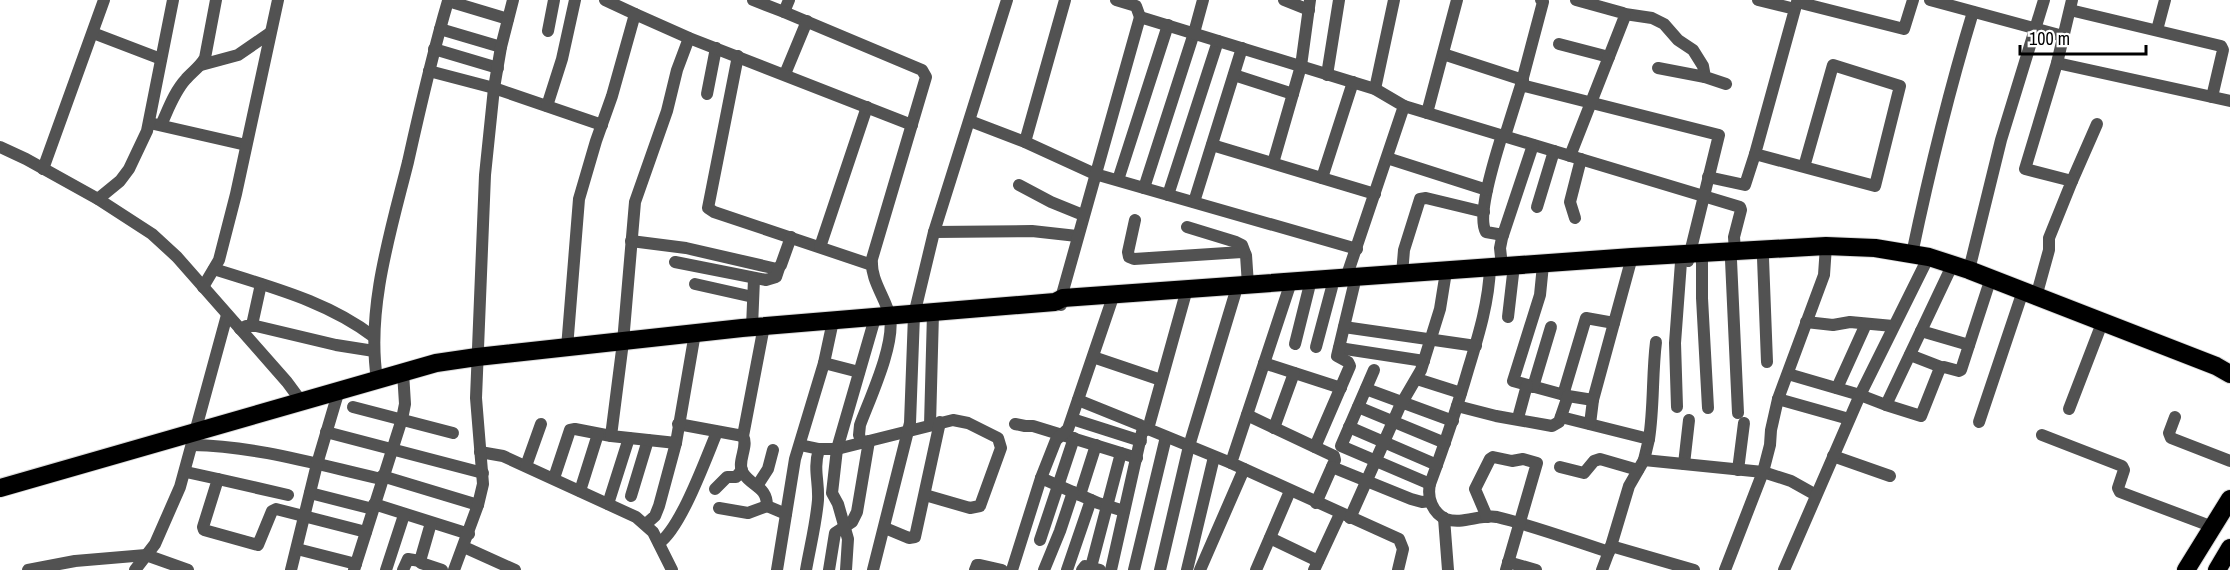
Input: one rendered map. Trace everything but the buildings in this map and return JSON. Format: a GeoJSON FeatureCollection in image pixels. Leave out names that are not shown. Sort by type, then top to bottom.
{"type":"FeatureCollection","features":[{"type":"Feature","properties":{"kind":"highway"},"geometry":{"type":"LineString","coordinates":[[1290,286],[1309,288],[1402,274],[1543,268],[1631,261],[1690,260],[1733,255],[1875,248],[1918,259],[1988,287],[2027,296],[2216,366],[2227,373]]}},
{"type":"Feature","properties":{"kind":"highway"},"geometry":{"type":"LineString","coordinates":[[1733,255],[1763,258],[1826,250]]}},
{"type":"Feature","properties":{"kind":"highway"},"geometry":{"type":"LineString","coordinates":[[1918,259],[1929,257],[1969,270],[2099,331],[2209,372],[2227,373]]}},
{"type":"Feature","properties":{"kind":"highway"},"geometry":{"type":"LineString","coordinates":[[0,488],[194,438],[301,401],[403,372],[436,363],[477,357],[758,327],[1241,289],[1445,278],[1498,270]]}},
{"type":"Feature","properties":{"kind":"highway"},"geometry":{"type":"LineString","coordinates":[[2186,570],[2230,499]]}},
{"type":"Feature","properties":{"kind":"highway"},"geometry":{"type":"LineString","coordinates":[[2217,570],[2230,548]]}},
{"type":"Feature","properties":{"kind":"street"},"geometry":{"type":"LineString","coordinates":[[44,169],[104,0]]}},
{"type":"Feature","properties":{"kind":"street"},"geometry":{"type":"LineString","coordinates":[[155,124],[161,59],[173,0]]}},
{"type":"Feature","properties":{"kind":"street"},"geometry":{"type":"LineString","coordinates":[[201,65],[208,47],[216,0]]}},
{"type":"Feature","properties":{"kind":"street"},"geometry":{"type":"LineString","coordinates":[[203,287],[219,260],[236,194],[278,0]]}},
{"type":"Feature","properties":{"kind":"street"},"geometry":{"type":"LineString","coordinates":[[455,570],[469,534],[483,484],[476,412],[485,175],[494,88],[501,47],[513,0]]}},
{"type":"Feature","properties":{"kind":"street"},"geometry":{"type":"LineString","coordinates":[[548,31],[554,0]]}},
{"type":"Feature","properties":{"kind":"street"},"geometry":{"type":"LineString","coordinates":[[547,106],[565,49],[576,0]]}},
{"type":"Feature","properties":{"kind":"street"},"geometry":{"type":"LineString","coordinates":[[606,0],[689,38],[912,125]]}},
{"type":"Feature","properties":{"kind":"street"},"geometry":{"type":"LineString","coordinates":[[753,0],[787,6],[807,21],[925,73],[925,83],[872,265],[886,353],[860,425],[859,435],[866,442]]}},
{"type":"Feature","properties":{"kind":"street"},"geometry":{"type":"LineString","coordinates":[[873,570],[908,432],[912,395],[914,315],[934,232],[1007,0]]}},
{"type":"Feature","properties":{"kind":"street"},"geometry":{"type":"LineString","coordinates":[[1025,142],[1065,0]]}},
{"type":"Feature","properties":{"kind":"street"},"geometry":{"type":"LineString","coordinates":[[1116,0],[1138,8],[1168,25],[1375,89],[1404,106],[1741,208],[1734,237],[1733,255],[1741,418],[1738,470]]}},
{"type":"Feature","properties":{"kind":"street"},"geometry":{"type":"LineString","coordinates":[[1144,188],[1203,0]]}},
{"type":"Feature","properties":{"kind":"street"},"geometry":{"type":"LineString","coordinates":[[1273,163],[1301,66],[1309,5],[1284,0]]}},
{"type":"Feature","properties":{"kind":"street"},"geometry":{"type":"LineString","coordinates":[[1328,75],[1339,0]]}},
{"type":"Feature","properties":{"kind":"street"},"geometry":{"type":"LineString","coordinates":[[1375,89],[1394,0]]}},
{"type":"Feature","properties":{"kind":"street"},"geometry":{"type":"LineString","coordinates":[[1427,113],[1457,0]]}},
{"type":"Feature","properties":{"kind":"street"},"geometry":{"type":"LineString","coordinates":[[1503,235],[1485,230],[1484,212],[1487,190],[1522,82],[1543,2],[1540,0]]}},
{"type":"Feature","properties":{"kind":"street"},"geometry":{"type":"LineString","coordinates":[[1576,0],[1625,14],[1652,18],[1664,24],[1678,40],[1693,50],[1701,61],[1705,77]]}},
{"type":"Feature","properties":{"kind":"street"},"geometry":{"type":"LineString","coordinates":[[1758,0],[1796,4],[1904,30],[1912,0]]}},
{"type":"Feature","properties":{"kind":"street"},"geometry":{"type":"LineString","coordinates":[[1930,0],[2063,36]]}},
{"type":"Feature","properties":{"kind":"street"},"geometry":{"type":"LineString","coordinates":[[1969,270],[2001,140],[2044,0]]}},
{"type":"Feature","properties":{"kind":"street"},"geometry":{"type":"LineString","coordinates":[[2157,30],[2165,0]]}},
{"type":"Feature","properties":{"kind":"street"},"geometry":{"type":"LineString","coordinates":[[377,380],[375,337],[381,285],[392,226],[434,49],[448,2],[508,19]]}},
{"type":"Feature","properties":{"kind":"street"},"geometry":{"type":"LineString","coordinates":[[1708,177],[1745,185],[1796,4]]}},
{"type":"Feature","properties":{"kind":"street"},"geometry":{"type":"LineString","coordinates":[[2072,181],[2025,169],[2057,63],[2071,5],[2222,48],[2212,97]]}},
{"type":"Feature","properties":{"kind":"street"},"geometry":{"type":"LineString","coordinates":[[1059,302],[1138,8]]}},
{"type":"Feature","properties":{"kind":"street"},"geometry":{"type":"LineString","coordinates":[[1784,570],[1849,419],[1893,326],[1918,259],[1927,185],[1973,12]]}},
{"type":"Feature","properties":{"kind":"street"},"geometry":{"type":"LineString","coordinates":[[567,348],[579,200],[612,96],[634,14]]}},
{"type":"Feature","properties":{"kind":"street"},"geometry":{"type":"LineString","coordinates":[[1575,218],[1570,202],[1575,157],[1591,103],[1625,14]]}},
{"type":"Feature","properties":{"kind":"street"},"geometry":{"type":"LineString","coordinates":[[785,74],[807,21]]}},
{"type":"Feature","properties":{"kind":"street"},"geometry":{"type":"LineString","coordinates":[[1118,180],[1168,25]]}},
{"type":"Feature","properties":{"kind":"street"},"geometry":{"type":"LineString","coordinates":[[440,29],[501,47]]}},
{"type":"Feature","properties":{"kind":"street"},"geometry":{"type":"LineString","coordinates":[[93,33],[161,59]]}},
{"type":"Feature","properties":{"kind":"street"},"geometry":{"type":"LineString","coordinates":[[98,199],[120,181],[129,169],[155,124],[186,78],[201,65],[238,55],[270,33]]}},
{"type":"Feature","properties":{"kind":"street"},"geometry":{"type":"LineString","coordinates":[[611,436],[623,342],[635,202],[667,111],[677,69],[689,38]]}},
{"type":"Feature","properties":{"kind":"street"},"geometry":{"type":"LineString","coordinates":[[1168,195],[1218,41]]}},
{"type":"Feature","properties":{"kind":"street"},"geometry":{"type":"LineString","coordinates":[[1559,44],[1609,57]]}},
{"type":"Feature","properties":{"kind":"street"},"geometry":{"type":"LineString","coordinates":[[707,94],[716,48]]}},
{"type":"Feature","properties":{"kind":"street"},"geometry":{"type":"LineString","coordinates":[[1194,202],[1242,48]]}},
{"type":"Feature","properties":{"kind":"street"},"geometry":{"type":"LineString","coordinates":[[434,49],[498,68]]}},
{"type":"Feature","properties":{"kind":"street"},"geometry":{"type":"LineString","coordinates":[[1443,54],[1591,103],[1719,135],[1675,332],[1677,406]]}},
{"type":"Feature","properties":{"kind":"street"},"geometry":{"type":"LineString","coordinates":[[738,56],[708,208],[714,212],[872,265]]}},
{"type":"Feature","properties":{"kind":"street"},"geometry":{"type":"LineString","coordinates":[[2057,63],[2230,101]]}},
{"type":"Feature","properties":{"kind":"street"},"geometry":{"type":"LineString","coordinates":[[1755,154],[1875,186],[1900,86],[1833,65],[1804,167]]}},
{"type":"Feature","properties":{"kind":"street"},"geometry":{"type":"LineString","coordinates":[[1658,68],[1705,77],[1726,84]]}},
{"type":"Feature","properties":{"kind":"street"},"geometry":{"type":"LineString","coordinates":[[429,71],[494,88],[602,125]]}},
{"type":"Feature","properties":{"kind":"street"},"geometry":{"type":"LineString","coordinates":[[1234,75],[1293,94]]}},
{"type":"Feature","properties":{"kind":"street"},"geometry":{"type":"LineString","coordinates":[[1322,178],[1353,82]]}},
{"type":"Feature","properties":{"kind":"street"},"geometry":{"type":"LineString","coordinates":[[1316,347],[1357,249],[1404,106]]}},
{"type":"Feature","properties":{"kind":"street"},"geometry":{"type":"LineString","coordinates":[[820,247],[867,107]]}},
{"type":"Feature","properties":{"kind":"street"},"geometry":{"type":"LineString","coordinates":[[970,121],[1025,142],[1095,174],[1357,249]]}},
{"type":"Feature","properties":{"kind":"street"},"geometry":{"type":"LineString","coordinates":[[155,124],[246,144]]}},
{"type":"Feature","properties":{"kind":"street"},"geometry":{"type":"LineString","coordinates":[[1979,422],[2027,296],[2049,250],[2049,238],[2097,124]]}},
{"type":"Feature","properties":{"kind":"street"},"geometry":{"type":"LineString","coordinates":[[1212,145],[1375,194]]}},
{"type":"Feature","properties":{"kind":"street"},"geometry":{"type":"LineString","coordinates":[[1508,317],[1498,270],[1500,248],[1533,145]]}},
{"type":"Feature","properties":{"kind":"street"},"geometry":{"type":"LineString","coordinates":[[0,147],[98,199],[152,234],[177,257],[227,315],[246,327],[374,351]]}},
{"type":"Feature","properties":{"kind":"street"},"geometry":{"type":"LineString","coordinates":[[1537,207],[1554,151]]}},
{"type":"Feature","properties":{"kind":"street"},"geometry":{"type":"LineString","coordinates":[[1387,158],[1487,190]]}},
{"type":"Feature","properties":{"kind":"street"},"geometry":{"type":"LineString","coordinates":[[1019,185],[1051,202],[1083,215]]}},
{"type":"Feature","properties":{"kind":"street"},"geometry":{"type":"LineString","coordinates":[[1402,274],[1404,250],[1420,199],[1426,198],[1484,212]]}},
{"type":"Feature","properties":{"kind":"street"},"geometry":{"type":"LineString","coordinates":[[1135,220],[1128,252],[1131,258],[1245,253]]}},
{"type":"Feature","properties":{"kind":"street"},"geometry":{"type":"LineString","coordinates":[[1160,570],[1189,447],[1241,289],[1245,253],[1242,245],[1187,227]]}},
{"type":"Feature","properties":{"kind":"street"},"geometry":{"type":"LineString","coordinates":[[934,232],[1032,231],[1077,236]]}},
{"type":"Feature","properties":{"kind":"street"},"geometry":{"type":"LineString","coordinates":[[675,262],[754,279],[773,279],[776,277],[791,237]]}},
{"type":"Feature","properties":{"kind":"street"},"geometry":{"type":"LineString","coordinates":[[631,241],[686,248],[779,268]]}},
{"type":"Feature","properties":{"kind":"street"},"geometry":{"type":"LineString","coordinates":[[1725,570],[1763,472],[1778,399],[1824,274],[1826,250]]}},
{"type":"Feature","properties":{"kind":"street"},"geometry":{"type":"LineString","coordinates":[[1763,258],[1767,362]]}},
{"type":"Feature","properties":{"kind":"street"},"geometry":{"type":"LineString","coordinates":[[1690,260],[1702,298],[1708,408]]}},
{"type":"Feature","properties":{"kind":"street"},"geometry":{"type":"LineString","coordinates":[[1590,424],[1593,400],[1631,261]]}},
{"type":"Feature","properties":{"kind":"street"},"geometry":{"type":"LineString","coordinates":[[1543,268],[1536,312],[1513,381],[1593,400]]}},
{"type":"Feature","properties":{"kind":"street"},"geometry":{"type":"LineString","coordinates":[[214,269],[338,312],[375,337]]}},
{"type":"Feature","properties":{"kind":"street"},"geometry":{"type":"LineString","coordinates":[[1498,270],[1489,289],[1476,346],[1453,421],[1430,484],[1428,492],[1434,509],[1444,518],[1456,520],[1494,517],[1610,548],[1611,546],[1659,565],[1694,570]]}},
{"type":"Feature","properties":{"kind":"street"},"geometry":{"type":"LineString","coordinates":[[1886,405],[1949,273]]}},
{"type":"Feature","properties":{"kind":"street"},"geometry":{"type":"LineString","coordinates":[[1270,538],[1316,565],[1366,482],[1402,402],[1417,379],[1440,309],[1445,278]]}},
{"type":"Feature","properties":{"kind":"street"},"geometry":{"type":"LineString","coordinates":[[715,489],[727,477],[736,477],[742,470],[758,327],[753,297],[754,279]]}},
{"type":"Feature","properties":{"kind":"street"},"geometry":{"type":"LineString","coordinates":[[1315,447],[1350,366],[1348,362],[1337,358],[1344,327],[1344,283]]}},
{"type":"Feature","properties":{"kind":"street"},"geometry":{"type":"LineString","coordinates":[[246,327],[261,284]]}},
{"type":"Feature","properties":{"kind":"street"},"geometry":{"type":"LineString","coordinates":[[695,284],[753,297]]}},
{"type":"Feature","properties":{"kind":"street"},"geometry":{"type":"LineString","coordinates":[[1231,463],[1290,286]]}},
{"type":"Feature","properties":{"kind":"street"},"geometry":{"type":"LineString","coordinates":[[1910,355],[1941,367],[1960,371],[1988,287]]}},
{"type":"Feature","properties":{"kind":"street"},"geometry":{"type":"LineString","coordinates":[[1295,344],[1309,288]]}},
{"type":"Feature","properties":{"kind":"street"},"geometry":{"type":"LineString","coordinates":[[1111,570],[1137,458],[1186,293]]}},
{"type":"Feature","properties":{"kind":"street"},"geometry":{"type":"LineString","coordinates":[[1040,540],[1059,486],[1071,419],[1113,299]]}},
{"type":"Feature","properties":{"kind":"street"},"geometry":{"type":"LineString","coordinates":[[885,528],[909,538],[915,537],[925,495],[935,424],[933,313]]}},
{"type":"Feature","properties":{"kind":"street"},"geometry":{"type":"LineString","coordinates":[[135,570],[155,544],[186,472],[227,315]]}},
{"type":"Feature","properties":{"kind":"street"},"geometry":{"type":"LineString","coordinates":[[846,570],[848,539],[838,504],[833,495],[837,449],[859,372],[882,317]]}},
{"type":"Feature","properties":{"kind":"street"},"geometry":{"type":"LineString","coordinates":[[1457,406],[1496,416],[1518,418],[1552,426],[1557,424],[1561,417],[1586,318],[1614,323]]}},
{"type":"Feature","properties":{"kind":"street"},"geometry":{"type":"LineString","coordinates":[[777,570],[800,445],[824,363],[833,321]]}},
{"type":"Feature","properties":{"kind":"street"},"geometry":{"type":"LineString","coordinates":[[1806,322],[1833,325],[1850,322],[1893,326]]}},
{"type":"Feature","properties":{"kind":"street"},"geometry":{"type":"LineString","coordinates":[[1837,388],[1866,324]]}},
{"type":"Feature","properties":{"kind":"street"},"geometry":{"type":"LineString","coordinates":[[246,327],[301,401]]}},
{"type":"Feature","properties":{"kind":"street"},"geometry":{"type":"LineString","coordinates":[[1344,327],[1476,346]]}},
{"type":"Feature","properties":{"kind":"street"},"geometry":{"type":"LineString","coordinates":[[1518,418],[1551,327]]}},
{"type":"Feature","properties":{"kind":"street"},"geometry":{"type":"LineString","coordinates":[[1921,331],[1969,345]]}},
{"type":"Feature","properties":{"kind":"street"},"geometry":{"type":"LineString","coordinates":[[2069,409],[2099,331]]}},
{"type":"Feature","properties":{"kind":"street"},"geometry":{"type":"LineString","coordinates":[[646,524],[657,512],[676,443],[695,333]]}},
{"type":"Feature","properties":{"kind":"street"},"geometry":{"type":"LineString","coordinates":[[1602,570],[1629,486],[1641,465],[1649,439],[1656,342]]}},
{"type":"Feature","properties":{"kind":"street"},"geometry":{"type":"LineString","coordinates":[[1339,348],[1424,361]]}},
{"type":"Feature","properties":{"kind":"street"},"geometry":{"type":"LineString","coordinates":[[1094,357],[1161,380]]}},
{"type":"Feature","properties":{"kind":"street"},"geometry":{"type":"LineString","coordinates":[[824,363],[859,372]]}},
{"type":"Feature","properties":{"kind":"street"},"geometry":{"type":"LineString","coordinates":[[1264,363],[1341,388]]}},
{"type":"Feature","properties":{"kind":"street"},"geometry":{"type":"LineString","coordinates":[[1788,374],[1921,416],[1941,367]]}},
{"type":"Feature","properties":{"kind":"street"},"geometry":{"type":"LineString","coordinates":[[1374,370],[1341,446],[1430,484]]}},
{"type":"Feature","properties":{"kind":"street"},"geometry":{"type":"LineString","coordinates":[[297,549],[355,567],[402,419],[405,404],[403,372]]}},
{"type":"Feature","properties":{"kind":"street"},"geometry":{"type":"LineString","coordinates":[[1274,428],[1294,372]]}},
{"type":"Feature","properties":{"kind":"street"},"geometry":{"type":"LineString","coordinates":[[1417,379],[1461,393]]}},
{"type":"Feature","properties":{"kind":"street"},"geometry":{"type":"LineString","coordinates":[[1366,389],[1453,421]]}},
{"type":"Feature","properties":{"kind":"street"},"geometry":{"type":"LineString","coordinates":[[291,570],[317,464],[339,390]]}},
{"type":"Feature","properties":{"kind":"street"},"geometry":{"type":"LineString","coordinates":[[1778,399],[1849,419]]}},
{"type":"Feature","properties":{"kind":"street"},"geometry":{"type":"LineString","coordinates":[[1078,400],[1140,424],[1144,433]]}},
{"type":"Feature","properties":{"kind":"street"},"geometry":{"type":"LineString","coordinates":[[353,407],[453,433]]}},
{"type":"Feature","properties":{"kind":"street"},"geometry":{"type":"LineString","coordinates":[[1358,407],[1445,443]]}},
{"type":"Feature","properties":{"kind":"street"},"geometry":{"type":"LineString","coordinates":[[1247,415],[1334,456],[1335,460],[1316,503]]}},
{"type":"Feature","properties":{"kind":"street"},"geometry":{"type":"LineString","coordinates":[[1561,417],[1649,439]]}},
{"type":"Feature","properties":{"kind":"street"},"geometry":{"type":"LineString","coordinates":[[2175,417],[2169,433],[2171,438],[2230,461]]}},
{"type":"Feature","properties":{"kind":"street"},"geometry":{"type":"LineString","coordinates":[[1071,419],[1166,436],[1231,463],[1401,541],[1402,556],[1398,570]]}},
{"type":"Feature","properties":{"kind":"street"},"geometry":{"type":"LineString","coordinates":[[800,445],[819,449],[837,449],[953,420],[977,427],[998,438],[1001,448],[980,506],[970,508],[925,495]]}},
{"type":"Feature","properties":{"kind":"street"},"geometry":{"type":"LineString","coordinates":[[1684,464],[1689,420]]}},
{"type":"Feature","properties":{"kind":"street"},"geometry":{"type":"LineString","coordinates":[[526,466],[541,424]]}},
{"type":"Feature","properties":{"kind":"street"},"geometry":{"type":"LineString","coordinates":[[678,424],[744,436]]}},
{"type":"Feature","properties":{"kind":"street"},"geometry":{"type":"LineString","coordinates":[[1016,424],[1033,426],[1069,436],[1137,458]]}},
{"type":"Feature","properties":{"kind":"street"},"geometry":{"type":"LineString","coordinates":[[1349,427],[1437,465]]}},
{"type":"Feature","properties":{"kind":"street"},"geometry":{"type":"LineString","coordinates":[[554,478],[570,430],[676,443]]}},
{"type":"Feature","properties":{"kind":"street"},"geometry":{"type":"LineString","coordinates":[[326,432],[483,472]]}},
{"type":"Feature","properties":{"kind":"street"},"geometry":{"type":"LineString","coordinates":[[659,543],[668,537],[676,523],[697,481],[717,432]]}},
{"type":"Feature","properties":{"kind":"street"},"geometry":{"type":"LineString","coordinates":[[580,491],[598,434]]}},
{"type":"Feature","properties":{"kind":"street"},"geometry":{"type":"LineString","coordinates":[[2042,435],[2122,465],[2124,470],[2118,488],[2120,492],[2213,526]]}},
{"type":"Feature","properties":{"kind":"street"},"geometry":{"type":"LineString","coordinates":[[1012,570],[1041,478],[1056,440],[1069,436]]}},
{"type":"Feature","properties":{"kind":"street"},"geometry":{"type":"LineString","coordinates":[[1134,570],[1166,436]]}},
{"type":"Feature","properties":{"kind":"street"},"geometry":{"type":"LineString","coordinates":[[194,438],[382,478],[478,505]]}},
{"type":"Feature","properties":{"kind":"street"},"geometry":{"type":"LineString","coordinates":[[608,504],[629,438]]}},
{"type":"Feature","properties":{"kind":"street"},"geometry":{"type":"LineString","coordinates":[[631,496],[648,440]]}},
{"type":"Feature","properties":{"kind":"street"},"geometry":{"type":"LineString","coordinates":[[829,570],[835,533],[852,522],[857,512],[866,442]]}},
{"type":"Feature","properties":{"kind":"street"},"geometry":{"type":"LineString","coordinates":[[1067,570],[1081,495],[1096,445]]}},
{"type":"Feature","properties":{"kind":"street"},"geometry":{"type":"LineString","coordinates":[[806,570],[818,500],[818,479],[815,467],[819,449]]}},
{"type":"Feature","properties":{"kind":"street"},"geometry":{"type":"LineString","coordinates":[[757,486],[768,469],[773,450]]}},
{"type":"Feature","properties":{"kind":"street"},"geometry":{"type":"LineString","coordinates":[[480,452],[502,456],[636,517],[646,524],[659,543],[672,570]]}},
{"type":"Feature","properties":{"kind":"street"},"geometry":{"type":"LineString","coordinates":[[1091,569],[1121,453]]}},
{"type":"Feature","properties":{"kind":"street"},"geometry":{"type":"LineString","coordinates":[[1833,456],[1890,476]]}},
{"type":"Feature","properties":{"kind":"street"},"geometry":{"type":"LineString","coordinates":[[1187,570],[1214,457]]}},
{"type":"Feature","properties":{"kind":"street"},"geometry":{"type":"LineString","coordinates":[[1487,517],[1475,489],[1490,459],[1493,457],[1536,462],[1538,465],[1507,566],[1536,570]]}},
{"type":"Feature","properties":{"kind":"street"},"geometry":{"type":"LineString","coordinates":[[1560,467],[1584,473],[1594,461],[1600,459],[1641,465],[1684,464],[1763,472],[1791,482],[1816,495]]}},
{"type":"Feature","properties":{"kind":"street"},"geometry":{"type":"LineString","coordinates":[[1332,467],[1415,501],[1431,501]]}},
{"type":"Feature","properties":{"kind":"street"},"geometry":{"type":"LineString","coordinates":[[1200,570],[1244,469]]}},
{"type":"Feature","properties":{"kind":"street"},"geometry":{"type":"LineString","coordinates":[[742,470],[767,496],[767,506]]}},
{"type":"Feature","properties":{"kind":"street"},"geometry":{"type":"LineString","coordinates":[[186,472],[288,495]]}},
{"type":"Feature","properties":{"kind":"street"},"geometry":{"type":"LineString","coordinates":[[1041,478],[1125,511]]}},
{"type":"Feature","properties":{"kind":"street"},"geometry":{"type":"LineString","coordinates":[[218,479],[204,530],[258,545],[273,509],[366,532]]}},
{"type":"Feature","properties":{"kind":"street"},"geometry":{"type":"LineString","coordinates":[[1256,570],[1290,491]]}},
{"type":"Feature","properties":{"kind":"street"},"geometry":{"type":"LineString","coordinates":[[310,493],[373,507],[469,534]]}},
{"type":"Feature","properties":{"kind":"street"},"geometry":{"type":"LineString","coordinates":[[818,500],[833,495]]}},
{"type":"Feature","properties":{"kind":"street"},"geometry":{"type":"LineString","coordinates":[[1044,570],[1053,545],[1081,495]]}},
{"type":"Feature","properties":{"kind":"street"},"geometry":{"type":"LineString","coordinates":[[719,508],[748,513],[767,506],[786,514]]}},
{"type":"Feature","properties":{"kind":"street"},"geometry":{"type":"LineString","coordinates":[[386,570],[404,515]]}},
{"type":"Feature","properties":{"kind":"street"},"geometry":{"type":"LineString","coordinates":[[1444,518],[1448,570]]}},
{"type":"Feature","properties":{"kind":"street"},"geometry":{"type":"LineString","coordinates":[[420,561],[431,523]]}},
{"type":"Feature","properties":{"kind":"street"},"geometry":{"type":"LineString","coordinates":[[1024,534],[1072,552]]}},
{"type":"Feature","properties":{"kind":"street"},"geometry":{"type":"LineString","coordinates":[[464,547],[515,570]]}},
{"type":"Feature","properties":{"kind":"street"},"geometry":{"type":"LineString","coordinates":[[28,570],[75,561],[146,555],[188,570]]}},
{"type":"Feature","properties":{"kind":"street"},"geometry":{"type":"LineString","coordinates":[[403,570],[408,559],[442,570]]}},
{"type":"Feature","properties":{"kind":"street"},"geometry":{"type":"LineString","coordinates":[[975,570],[977,565],[1002,570]]}}]}
